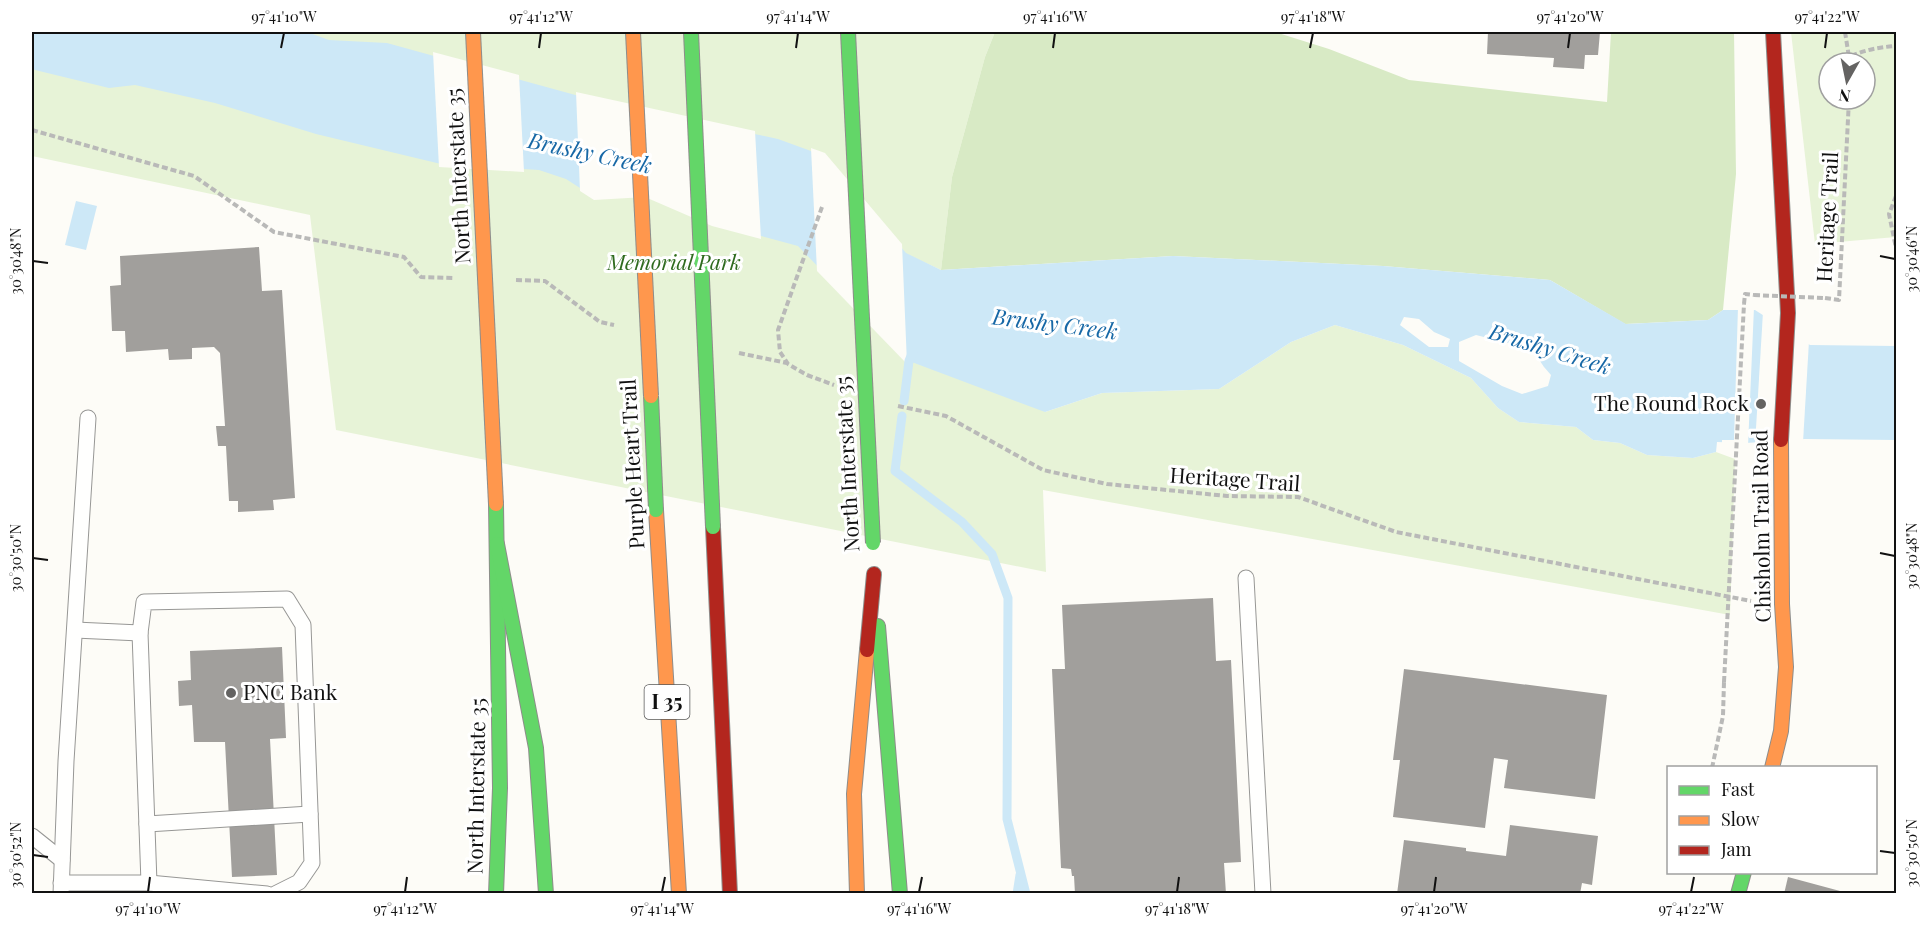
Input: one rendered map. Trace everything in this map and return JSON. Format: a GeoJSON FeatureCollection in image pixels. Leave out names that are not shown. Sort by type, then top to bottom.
{"type":"FeatureCollection","features":[{"type":"Feature","properties":{"kind":"main road","name":"North Interstate 35"},"geometry":{"type":"LineString","coordinates":[[473,32],[496,504],[500,788],[496,894]]}},
{"type":"Feature","properties":{"kind":"main road","name":"Purple Heart Trail"},"geometry":{"type":"LineString","coordinates":[[633,32],[656,510],[679,894]]}},
{"type":"Feature","properties":{"kind":"main road","name":"I 35"},"geometry":{"type":"LineString","coordinates":[[691,32],[730,894]]}},
{"type":"Feature","properties":{"kind":"main road","name":"North Interstate 35"},"geometry":{"type":"LineString","coordinates":[[848,32],[873,558],[900,894]]}},
{"type":"Feature","properties":{"kind":"main road","name":"Chisholm Trail Road"},"geometry":{"type":"LineString","coordinates":[[1772,766],[1781,731],[1786,667],[1782,604],[1780,453],[1788,313],[1773,32]]}},
{"type":"Feature","properties":{"kind":"main road"},"geometry":{"type":"LineString","coordinates":[[497,544],[536,748],[546,894]]}},
{"type":"Feature","properties":{"kind":"main road"},"geometry":{"type":"LineString","coordinates":[[857,894],[854,795],[873,558]]}},
{"type":"Feature","properties":{"kind":"main road"},"geometry":{"type":"LineString","coordinates":[[1738,894],[1744,874]]}},
{"type":"Feature","properties":{"kind":"lane"},"geometry":{"type":"LineString","coordinates":[[88,418],[66,761],[61,888],[149,883],[267,894]]}},
{"type":"Feature","properties":{"kind":"lane"},"geometry":{"type":"LineString","coordinates":[[1246,578],[1263,894]]}},
{"type":"Feature","properties":{"kind":"lane"},"geometry":{"type":"LineString","coordinates":[[149,883],[140,633],[144,602],[287,599],[303,625],[312,863],[299,882],[275,894]]}},
{"type":"Feature","properties":{"kind":"lane"},"geometry":{"type":"LineString","coordinates":[[75,630],[140,633]]}},
{"type":"Feature","properties":{"kind":"lane"},"geometry":{"type":"LineString","coordinates":[[147,824],[310,814]]}},
{"type":"Feature","properties":{"kind":"lane"},"geometry":{"type":"LineString","coordinates":[[32,836],[62,860]]}},
{"type":"Feature","properties":{"kind":"path"},"geometry":{"type":"LineString","coordinates":[[1845,32],[1848,51]]}},
{"type":"Feature","properties":{"kind":"path"},"geometry":{"type":"LineString","coordinates":[[1868,51],[1896,46]]}},
{"type":"Feature","properties":{"kind":"path","name":"Heritage Trail"},"geometry":{"type":"LineString","coordinates":[[1712,766],[1723,716],[1745,294],[1839,300],[1849,111]]}},
{"type":"Feature","properties":{"kind":"path"},"geometry":{"type":"LineString","coordinates":[[32,130],[194,176],[274,232],[404,257],[421,277],[455,278]]}},
{"type":"Feature","properties":{"kind":"path"},"geometry":{"type":"LineString","coordinates":[[1896,196],[1889,214],[1896,248]]}},
{"type":"Feature","properties":{"kind":"path"},"geometry":{"type":"LineString","coordinates":[[788,364],[780,352],[778,330],[825,199]]}},
{"type":"Feature","properties":{"kind":"path"},"geometry":{"type":"LineString","coordinates":[[511,280],[545,281],[600,322],[622,327]]}},
{"type":"Feature","properties":{"kind":"path"},"geometry":{"type":"LineString","coordinates":[[732,351],[788,364],[807,375],[839,386]]}},
{"type":"Feature","properties":{"kind":"path","name":"Heritage Trail"},"geometry":{"type":"LineString","coordinates":[[891,405],[946,416],[1043,470],[1107,484],[1227,496],[1298,497],[1396,532],[1752,601]]}},
{"type":"Feature","properties":{"kind":"green space","name":"Memorial Park"},"geometry":{"type":"Polygon","coordinates":[[[32,32],[995,32],[985,57],[952,177],[941,270],[906,254],[1045,412],[1102,393],[1219,389],[1291,342],[1335,325],[1403,345],[1471,378],[1498,408],[1519,422],[1576,427],[1593,440],[1620,443],[1647,455],[1693,458],[1716,452],[1735,459],[1730,615],[1043,490],[1046,572],[336,430],[310,215],[32,156],[32,32]]]}},
{"type":"Feature","properties":{"kind":"green space"},"geometry":{"type":"Polygon","coordinates":[[[995,32],[1275,32],[1329,49],[1409,80],[1607,102],[1611,32],[1734,32],[1736,174],[1723,310],[1708,320],[1625,324],[1550,280],[1383,266],[1173,256],[941,270],[952,177],[985,57],[995,32]]]}},
{"type":"Feature","properties":{"kind":"green space"},"geometry":{"type":"Polygon","coordinates":[[[1791,32],[1896,32],[1896,237],[1815,244],[1791,32]]]}},
{"type":"Feature","properties":{"kind":"water","name":"Brushy Creek"},"geometry":{"type":"Polygon","coordinates":[[[32,32],[307,32],[329,40],[387,43],[579,96],[778,139],[822,155],[906,253],[941,270],[1173,256],[1383,266],[1550,280],[1626,324],[1708,320],[1723,310],[1755,310],[1810,345],[1896,346],[1896,440],[1805,439],[1746,443],[1717,442],[1716,452],[1693,458],[1647,455],[1620,443],[1593,440],[1576,427],[1519,422],[1498,408],[1471,378],[1403,345],[1335,325],[1291,342],[1219,389],[1102,393],[1045,412],[909,361],[798,246],[713,223],[645,194],[594,197],[566,179],[539,170],[441,164],[316,134],[215,103],[135,85],[109,88],[32,68],[32,32]],[[1404,317],[1400,325],[1429,347],[1448,347],[1450,339],[1434,332],[1419,319],[1404,317]],[[1476,335],[1459,342],[1459,361],[1502,386],[1522,394],[1548,386],[1551,375],[1532,349],[1476,335]]]}},
{"type":"Feature","properties":{"kind":"water"},"geometry":{"type":"Polygon","coordinates":[[[76,201],[97,206],[86,250],[65,245],[76,201]]]}},
{"type":"Feature","properties":{"kind":"pier"},"geometry":{"type":"Polygon","coordinates":[[[433,52],[519,75],[524,172],[439,167],[433,52]]]}},
{"type":"Feature","properties":{"kind":"pier"},"geometry":{"type":"Polygon","coordinates":[[[576,92],[755,131],[761,239],[712,226],[645,197],[594,200],[580,191],[576,92]]]}},
{"type":"Feature","properties":{"kind":"pier"},"geometry":{"type":"Polygon","coordinates":[[[811,148],[825,153],[902,244],[907,364],[817,271],[811,148]]]}},
{"type":"Feature","properties":{"kind":"pier"},"geometry":{"type":"Polygon","coordinates":[[[1738,307],[1754,307],[1748,446],[1722,445],[1722,440],[1734,440],[1738,307]]]}},
{"type":"Feature","properties":{"kind":"pier"},"geometry":{"type":"Polygon","coordinates":[[[1763,312],[1809,341],[1803,442],[1755,445],[1763,312]]]}},
{"type":"Feature","properties":{"kind":"building"},"geometry":{"type":"Polygon","coordinates":[[[1488,32],[1600,32],[1598,55],[1585,55],[1584,69],[1553,67],[1554,58],[1487,54],[1488,32]]]}},
{"type":"Feature","properties":{"kind":"building"},"geometry":{"type":"Polygon","coordinates":[[[259,247],[262,291],[282,290],[295,498],[273,500],[274,510],[238,512],[238,501],[229,501],[226,446],[218,446],[216,426],[225,426],[220,353],[214,347],[192,348],[192,359],[169,360],[168,349],[126,352],[125,331],[112,331],[110,286],[121,285],[120,256],[259,247]]]}},
{"type":"Feature","properties":{"kind":"building"},"geometry":{"type":"Polygon","coordinates":[[[1213,598],[1216,661],[1231,660],[1241,862],[1224,863],[1226,894],[1075,894],[1074,876],[1072,876],[1071,869],[1061,868],[1052,669],[1065,669],[1062,605],[1213,598]]]}},
{"type":"Feature","properties":{"kind":"building"},"geometry":{"type":"Polygon","coordinates":[[[282,647],[286,738],[270,739],[277,875],[232,877],[225,742],[194,742],[192,705],[179,706],[178,681],[191,680],[190,651],[282,647]]]}},
{"type":"Feature","properties":{"kind":"building"},"geometry":{"type":"Polygon","coordinates":[[[1404,669],[1607,695],[1595,799],[1504,788],[1508,760],[1494,758],[1485,828],[1393,817],[1400,760],[1393,760],[1404,669]]]}},
{"type":"Feature","properties":{"kind":"building"},"geometry":{"type":"Polygon","coordinates":[[[1510,825],[1598,836],[1592,885],[1582,883],[1580,894],[1397,894],[1404,840],[1506,856],[1510,825]]]}},
{"type":"Feature","properties":{"kind":"building"},"geometry":{"type":"Polygon","coordinates":[[[1788,877],[1840,891],[1839,894],[1784,894],[1788,877]]]}},
{"type":"Feature","properties":{"kind":"waterway"},"geometry":{"type":"LineString","coordinates":[[904,401],[909,361],[913,351]]}},
{"type":"Feature","properties":{"kind":"waterway"},"geometry":{"type":"LineString","coordinates":[[902,416],[895,471],[962,522],[992,554],[1008,598],[1007,819],[1026,894]]}},
{"type":"Feature","properties":{"kind":"waterway"},"geometry":{"type":"LineString","coordinates":[[1017,894],[1020,875]]}},
{"type":"Feature","properties":{"kind":"traffic: fast"},"geometry":{"type":"LineString","coordinates":[[691,32],[713,527]]}},
{"type":"Feature","properties":{"kind":"traffic: fast"},"geometry":{"type":"LineString","coordinates":[[848,32],[873,543]]}},
{"type":"Feature","properties":{"kind":"traffic: fast"},"geometry":{"type":"LineString","coordinates":[[651,396],[656,510]]}},
{"type":"Feature","properties":{"kind":"traffic: fast"},"geometry":{"type":"LineString","coordinates":[[496,504],[500,788],[496,894]]}},
{"type":"Feature","properties":{"kind":"traffic: fast"},"geometry":{"type":"LineString","coordinates":[[497,544],[536,748],[546,894]]}},
{"type":"Feature","properties":{"kind":"traffic: fast"},"geometry":{"type":"LineString","coordinates":[[878,626],[900,894]]}},
{"type":"Feature","properties":{"kind":"traffic: fast"},"geometry":{"type":"LineString","coordinates":[[1738,894],[1743,874]]}},
{"type":"Feature","properties":{"kind":"traffic: slow"},"geometry":{"type":"LineString","coordinates":[[473,32],[496,504]]}},
{"type":"Feature","properties":{"kind":"traffic: slow"},"geometry":{"type":"LineString","coordinates":[[633,32],[651,396]]}},
{"type":"Feature","properties":{"kind":"traffic: slow"},"geometry":{"type":"LineString","coordinates":[[1772,766],[1781,731],[1786,667],[1782,604],[1781,440]]}},
{"type":"Feature","properties":{"kind":"traffic: slow"},"geometry":{"type":"LineString","coordinates":[[656,510],[679,894]]}},
{"type":"Feature","properties":{"kind":"traffic: slow"},"geometry":{"type":"LineString","coordinates":[[857,894],[854,794],[867,650]]}},
{"type":"Feature","properties":{"kind":"traffic: jam"},"geometry":{"type":"LineString","coordinates":[[1773,32],[1788,313],[1781,440]]}},
{"type":"Feature","properties":{"kind":"traffic: jam"},"geometry":{"type":"LineString","coordinates":[[713,527],[730,894]]}},
{"type":"Feature","properties":{"kind":"traffic: jam"},"geometry":{"type":"LineString","coordinates":[[867,650],[874,574]]}},
{"type":"Feature","properties":{"kind":"place","name":"The Round Rock"},"geometry":{"type":"Point","coordinates":[1761,404]}},
{"type":"Feature","properties":{"kind":"place","name":"PNC Bank"},"geometry":{"type":"Point","coordinates":[231,693]}}]}
